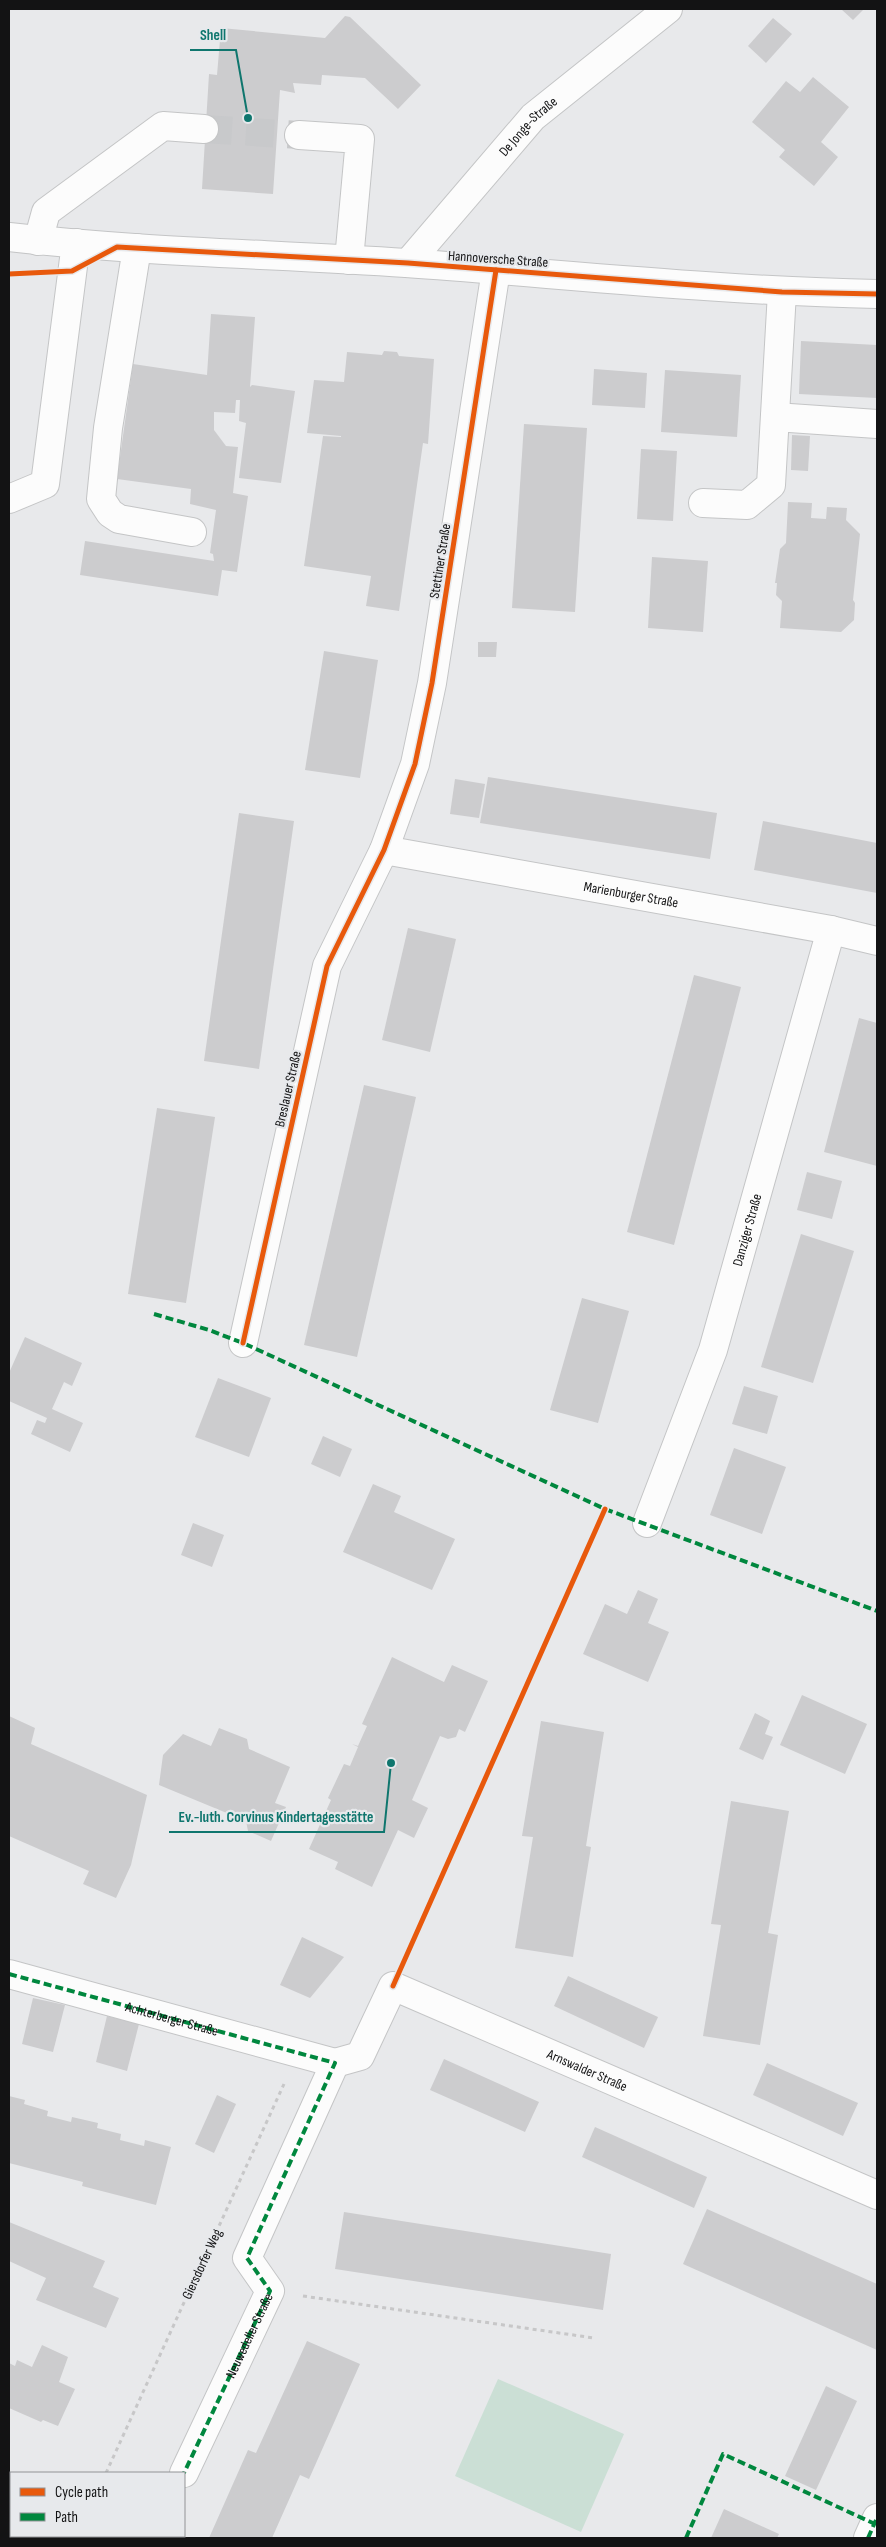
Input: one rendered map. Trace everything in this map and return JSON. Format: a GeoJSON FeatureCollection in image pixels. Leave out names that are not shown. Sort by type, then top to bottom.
{"type":"FeatureCollection","features":[{"type":"Feature","properties":{"kind":"street","name":"De Jonge-Straße"},"geometry":{"type":"LineString","coordinates":[[408,263],[533,117],[668,9]]}},
{"type":"Feature","properties":{"kind":"street"},"geometry":{"type":"LineString","coordinates":[[38,241],[46,212],[162,126],[204,128]]}},
{"type":"Feature","properties":{"kind":"street"},"geometry":{"type":"LineString","coordinates":[[298,135],[360,139],[349,260]]}},
{"type":"Feature","properties":{"kind":"street","name":"Hannoversche Straße"},"geometry":{"type":"LineString","coordinates":[[9,238],[137,248],[408,263],[782,292],[877,294]]}},
{"type":"Feature","properties":{"kind":"street"},"geometry":{"type":"LineString","coordinates":[[9,500],[45,484],[76,243]]}},
{"type":"Feature","properties":{"kind":"street"},"geometry":{"type":"LineString","coordinates":[[137,248],[108,428],[101,499],[110,513],[119,518],[192,532]]}},
{"type":"Feature","properties":{"kind":"street","name":"Stettiner Straße"},"geometry":{"type":"LineString","coordinates":[[384,850],[415,764],[432,683],[496,270]]}},
{"type":"Feature","properties":{"kind":"street"},"geometry":{"type":"LineString","coordinates":[[703,503],[747,504],[771,485],[782,292]]}},
{"type":"Feature","properties":{"kind":"street"},"geometry":{"type":"LineString","coordinates":[[775,417],[877,424]]}},
{"type":"Feature","properties":{"kind":"street","name":"Marienburger Straße"},"geometry":{"type":"LineString","coordinates":[[384,850],[831,930],[877,941]]}},
{"type":"Feature","properties":{"kind":"street","name":"Breslauer Straße"},"geometry":{"type":"LineString","coordinates":[[243,1343],[327,966],[384,850]]}},
{"type":"Feature","properties":{"kind":"street","name":"Danziger Straße"},"geometry":{"type":"LineString","coordinates":[[647,1523],[713,1350],[831,930]]}},
{"type":"Feature","properties":{"kind":"street","name":"Achterberger Straße"},"geometry":{"type":"LineString","coordinates":[[9,1974],[335,2063]]}},
{"type":"Feature","properties":{"kind":"street","name":"Arnswalder Straße"},"geometry":{"type":"LineString","coordinates":[[335,2063],[360,2056],[393,1986],[877,2196]]}},
{"type":"Feature","properties":{"kind":"street","name":"Neuwedeller Straße"},"geometry":{"type":"LineString","coordinates":[[185,2472],[270,2291],[247,2258],[335,2063]]}},
{"type":"Feature","properties":{"kind":"street"},"geometry":{"type":"LineString","coordinates":[[868,2538],[877,2518]]}},
{"type":"Feature","properties":{"kind":"path"},"geometry":{"type":"LineString","coordinates":[[270,2291],[594,2338]]}},
{"type":"Feature","properties":{"kind":"green space"},"geometry":{"type":"Polygon","coordinates":[[[498,2379],[624,2434],[581,2532],[455,2476],[498,2379]]]}},
{"type":"Feature","properties":{"kind":"building"},"geometry":{"type":"Polygon","coordinates":[[[841,9],[864,9],[853,20],[841,9]]]}},
{"type":"Feature","properties":{"kind":"building"},"geometry":{"type":"Polygon","coordinates":[[[345,16],[350,17],[421,85],[398,109],[365,78],[322,75],[321,85],[293,83],[295,93],[280,90],[273,194],[202,189],[209,74],[217,75],[221,28],[325,38],[345,16]]]}},
{"type":"Feature","properties":{"kind":"building"},"geometry":{"type":"Polygon","coordinates":[[[773,18],[792,34],[766,63],[748,46],[773,18]]]}},
{"type":"Feature","properties":{"kind":"building"},"geometry":{"type":"Polygon","coordinates":[[[813,77],[849,107],[821,142],[838,157],[814,186],[779,157],[785,150],[752,122],[786,81],[800,92],[813,77]]]}},
{"type":"Feature","properties":{"kind":"building"},"geometry":{"type":"Polygon","coordinates":[[[211,314],[255,317],[250,387],[252,385],[295,391],[281,483],[239,478],[246,423],[239,421],[240,400],[236,400],[235,413],[214,412],[214,430],[226,446],[238,447],[233,493],[248,496],[237,572],[222,570],[218,596],[80,575],[85,541],[214,561],[213,554],[210,553],[216,510],[190,504],[191,489],[117,479],[133,364],[207,375],[211,314]]]}},
{"type":"Feature","properties":{"kind":"building"},"geometry":{"type":"Polygon","coordinates":[[[801,341],[877,345],[877,398],[799,394],[801,341]]]}},
{"type":"Feature","properties":{"kind":"building"},"geometry":{"type":"Polygon","coordinates":[[[384,351],[397,352],[399,356],[434,359],[428,444],[423,443],[399,611],[366,606],[371,576],[304,566],[323,436],[341,437],[307,433],[314,380],[344,382],[347,352],[382,355],[384,351]]]}},
{"type":"Feature","properties":{"kind":"building"},"geometry":{"type":"Polygon","coordinates":[[[594,369],[647,373],[645,408],[592,405],[594,369]]]}},
{"type":"Feature","properties":{"kind":"building"},"geometry":{"type":"Polygon","coordinates":[[[665,370],[741,375],[737,437],[661,432],[665,370]]]}},
{"type":"Feature","properties":{"kind":"building"},"geometry":{"type":"Polygon","coordinates":[[[524,424],[587,428],[575,612],[512,608],[524,424]]]}},
{"type":"Feature","properties":{"kind":"building"},"geometry":{"type":"Polygon","coordinates":[[[792,435],[810,436],[808,471],[791,470],[792,435]]]}},
{"type":"Feature","properties":{"kind":"building"},"geometry":{"type":"Polygon","coordinates":[[[641,449],[677,451],[673,521],[637,519],[641,449]]]}},
{"type":"Feature","properties":{"kind":"building"},"geometry":{"type":"Polygon","coordinates":[[[788,502],[812,503],[811,518],[826,519],[827,507],[847,508],[846,520],[860,534],[853,600],[855,603],[854,620],[841,632],[780,628],[782,601],[776,595],[777,583],[775,583],[780,549],[786,543],[788,502]]]}},
{"type":"Feature","properties":{"kind":"building"},"geometry":{"type":"Polygon","coordinates":[[[652,557],[708,561],[703,632],[648,628],[652,557]]]}},
{"type":"Feature","properties":{"kind":"building"},"geometry":{"type":"Polygon","coordinates":[[[478,642],[497,642],[496,657],[478,657],[478,642]]]}},
{"type":"Feature","properties":{"kind":"building"},"geometry":{"type":"Polygon","coordinates":[[[324,651],[378,660],[360,778],[305,770],[324,651]]]}},
{"type":"Feature","properties":{"kind":"building"},"geometry":{"type":"Polygon","coordinates":[[[488,777],[717,813],[710,859],[480,823],[488,777]]]}},
{"type":"Feature","properties":{"kind":"building"},"geometry":{"type":"Polygon","coordinates":[[[455,779],[485,784],[479,818],[450,814],[455,779]]]}},
{"type":"Feature","properties":{"kind":"building"},"geometry":{"type":"Polygon","coordinates":[[[239,813],[294,821],[259,1069],[204,1061],[239,813]]]}},
{"type":"Feature","properties":{"kind":"building"},"geometry":{"type":"Polygon","coordinates":[[[763,821],[877,843],[877,893],[754,870],[763,821]]]}},
{"type":"Feature","properties":{"kind":"building"},"geometry":{"type":"Polygon","coordinates":[[[408,928],[456,939],[430,1052],[382,1040],[408,928]]]}},
{"type":"Feature","properties":{"kind":"building"},"geometry":{"type":"Polygon","coordinates":[[[694,975],[741,987],[674,1245],[627,1232],[694,975]]]}},
{"type":"Feature","properties":{"kind":"building"},"geometry":{"type":"Polygon","coordinates":[[[859,1018],[877,1023],[877,1166],[824,1152],[859,1018]]]}},
{"type":"Feature","properties":{"kind":"building"},"geometry":{"type":"Polygon","coordinates":[[[364,1085],[416,1097],[357,1357],[304,1345],[364,1085]]]}},
{"type":"Feature","properties":{"kind":"building"},"geometry":{"type":"Polygon","coordinates":[[[157,1108],[215,1117],[186,1303],[128,1294],[157,1108]]]}},
{"type":"Feature","properties":{"kind":"building"},"geometry":{"type":"Polygon","coordinates":[[[807,1172],[842,1181],[832,1219],[797,1210],[807,1172]]]}},
{"type":"Feature","properties":{"kind":"building"},"geometry":{"type":"Polygon","coordinates":[[[801,1234],[854,1251],[813,1383],[761,1367],[801,1234]]]}},
{"type":"Feature","properties":{"kind":"building"},"geometry":{"type":"Polygon","coordinates":[[[582,1298],[629,1311],[598,1423],[550,1410],[582,1298]]]}},
{"type":"Feature","properties":{"kind":"building"},"geometry":{"type":"Polygon","coordinates":[[[25,1337],[82,1363],[72,1386],[64,1382],[52,1409],[83,1423],[70,1452],[31,1434],[37,1420],[45,1423],[47,1418],[9,1401],[9,1373],[25,1337]]]}},
{"type":"Feature","properties":{"kind":"building"},"geometry":{"type":"Polygon","coordinates":[[[218,1378],[271,1398],[249,1457],[195,1437],[218,1378]]]}},
{"type":"Feature","properties":{"kind":"building"},"geometry":{"type":"Polygon","coordinates":[[[744,1386],[778,1396],[767,1434],[732,1424],[744,1386]]]}},
{"type":"Feature","properties":{"kind":"building"},"geometry":{"type":"Polygon","coordinates":[[[323,1436],[352,1449],[340,1477],[311,1464],[323,1436]]]}},
{"type":"Feature","properties":{"kind":"building"},"geometry":{"type":"Polygon","coordinates":[[[734,1448],[786,1467],[762,1534],[710,1515],[734,1448]]]}},
{"type":"Feature","properties":{"kind":"building"},"geometry":{"type":"Polygon","coordinates":[[[373,1484],[401,1496],[394,1512],[455,1539],[432,1590],[343,1552],[373,1484]]]}},
{"type":"Feature","properties":{"kind":"building"},"geometry":{"type":"Polygon","coordinates":[[[193,1523],[224,1535],[212,1567],[181,1555],[193,1523]]]}},
{"type":"Feature","properties":{"kind":"building"},"geometry":{"type":"Polygon","coordinates":[[[638,1590],[658,1599],[648,1623],[669,1632],[648,1682],[583,1654],[605,1604],[627,1614],[638,1590]]]}},
{"type":"Feature","properties":{"kind":"building"},"geometry":{"type":"Polygon","coordinates":[[[392,1657],[444,1682],[452,1665],[488,1681],[465,1732],[459,1729],[456,1737],[448,1739],[440,1736],[412,1800],[428,1808],[414,1838],[398,1830],[372,1887],[335,1869],[338,1862],[309,1849],[331,1800],[328,1798],[344,1764],[350,1766],[358,1747],[352,1744],[358,1746],[367,1726],[362,1724],[392,1657]]]}},
{"type":"Feature","properties":{"kind":"building"},"geometry":{"type":"Polygon","coordinates":[[[802,1695],[867,1724],[845,1774],[780,1745],[802,1695]]]}},
{"type":"Feature","properties":{"kind":"building"},"geometry":{"type":"Polygon","coordinates":[[[755,1713],[770,1721],[765,1734],[773,1737],[763,1760],[739,1749],[755,1713]]]}},
{"type":"Feature","properties":{"kind":"building"},"geometry":{"type":"Polygon","coordinates":[[[9,1716],[35,1728],[31,1744],[147,1795],[131,1865],[116,1898],[83,1884],[89,1871],[9,1836],[9,1716]]]}},
{"type":"Feature","properties":{"kind":"building"},"geometry":{"type":"Polygon","coordinates":[[[541,1721],[604,1732],[586,1846],[591,1847],[573,1957],[515,1948],[533,1837],[522,1836],[541,1721]]]}},
{"type":"Feature","properties":{"kind":"building"},"geometry":{"type":"Polygon","coordinates":[[[219,1728],[247,1739],[249,1749],[290,1767],[275,1803],[286,1807],[271,1841],[248,1831],[246,1821],[159,1785],[163,1755],[183,1734],[211,1746],[219,1728]]]}},
{"type":"Feature","properties":{"kind":"building"},"geometry":{"type":"Polygon","coordinates":[[[731,1801],[789,1811],[768,1933],[778,1935],[760,2045],[703,2036],[721,1925],[711,1924],[731,1801]]]}},
{"type":"Feature","properties":{"kind":"building"},"geometry":{"type":"Polygon","coordinates":[[[302,1937],[344,1957],[310,1998],[280,1985],[302,1937]]]}},
{"type":"Feature","properties":{"kind":"building"},"geometry":{"type":"Polygon","coordinates":[[[568,1976],[658,2017],[644,2048],[554,2006],[568,1976]]]}},
{"type":"Feature","properties":{"kind":"building"},"geometry":{"type":"Polygon","coordinates":[[[33,1998],[65,2005],[53,2052],[22,2044],[33,1998]]]}},
{"type":"Feature","properties":{"kind":"building"},"geometry":{"type":"Polygon","coordinates":[[[107,2016],[139,2024],[127,2071],[96,2062],[107,2016]]]}},
{"type":"Feature","properties":{"kind":"building"},"geometry":{"type":"Polygon","coordinates":[[[444,2059],[539,2102],[525,2132],[430,2090],[444,2059]]]}},
{"type":"Feature","properties":{"kind":"building"},"geometry":{"type":"Polygon","coordinates":[[[767,2063],[858,2103],[843,2136],[753,2095],[767,2063]]]}},
{"type":"Feature","properties":{"kind":"building"},"geometry":{"type":"Polygon","coordinates":[[[217,2095],[236,2104],[214,2153],[195,2144],[217,2095]]]}},
{"type":"Feature","properties":{"kind":"building"},"geometry":{"type":"Polygon","coordinates":[[[9,2096],[25,2100],[24,2104],[48,2111],[47,2116],[71,2122],[72,2117],[98,2123],[97,2128],[121,2134],[120,2140],[144,2146],[145,2140],[171,2147],[156,2205],[82,2186],[83,2182],[9,2163],[9,2096]]]}},
{"type":"Feature","properties":{"kind":"building"},"geometry":{"type":"Polygon","coordinates":[[[595,2127],[707,2177],[694,2208],[582,2157],[595,2127]]]}},
{"type":"Feature","properties":{"kind":"building"},"geometry":{"type":"Polygon","coordinates":[[[707,2209],[877,2284],[877,2350],[683,2264],[707,2209]]]}},
{"type":"Feature","properties":{"kind":"building"},"geometry":{"type":"Polygon","coordinates":[[[344,2212],[611,2254],[603,2310],[335,2269],[344,2212]]]}},
{"type":"Feature","properties":{"kind":"building"},"geometry":{"type":"Polygon","coordinates":[[[9,2222],[105,2261],[93,2287],[119,2298],[106,2328],[36,2300],[46,2278],[9,2261],[9,2222]]]}},
{"type":"Feature","properties":{"kind":"building"},"geometry":{"type":"Polygon","coordinates":[[[307,2341],[360,2364],[309,2479],[300,2475],[272,2538],[209,2538],[248,2450],[256,2453],[307,2341]]]}},
{"type":"Feature","properties":{"kind":"building"},"geometry":{"type":"Polygon","coordinates":[[[42,2345],[68,2357],[59,2382],[75,2389],[58,2426],[43,2420],[41,2422],[9,2408],[9,2363],[15,2366],[17,2360],[32,2367],[42,2345]]]}},
{"type":"Feature","properties":{"kind":"building"},"geometry":{"type":"Polygon","coordinates":[[[826,2386],[857,2401],[816,2490],[785,2476],[826,2386]]]}},
{"type":"Feature","properties":{"kind":"building"},"geometry":{"type":"Polygon","coordinates":[[[724,2509],[779,2534],[777,2538],[711,2538],[724,2509]]]}},
{"type":"Feature","properties":{"kind":"tunnel"},"geometry":{"type":"LineString","coordinates":[[204,129],[299,135]]}},
{"type":"Feature","properties":{"kind":"marked path"},"geometry":{"type":"LineString","coordinates":[[154,1314],[209,1330],[243,1343],[605,1509],[877,1611]]}},
{"type":"Feature","properties":{"kind":"marked path"},"geometry":{"type":"LineString","coordinates":[[9,1974],[335,2063],[247,2258],[270,2291],[184,2472]]}},
{"type":"Feature","properties":{"kind":"marked path"},"geometry":{"type":"LineString","coordinates":[[686,2538],[723,2454],[875,2524]]}},
{"type":"Feature","properties":{"kind":"marked path"},"geometry":{"type":"LineString","coordinates":[[868,2538],[876,2520]]}},
{"type":"Feature","properties":{"kind":"cycle path"},"geometry":{"type":"LineString","coordinates":[[9,274],[72,271],[117,247],[408,263],[782,292],[877,294]]}},
{"type":"Feature","properties":{"kind":"cycle path"},"geometry":{"type":"LineString","coordinates":[[243,1343],[327,966],[384,850],[415,764],[432,683],[496,270]]}},
{"type":"Feature","properties":{"kind":"cycle path"},"geometry":{"type":"LineString","coordinates":[[393,1986],[605,1509]]}},
{"type":"Feature","properties":{"kind":"place","name":"Shell"},"geometry":{"type":"Point","coordinates":[248,118]}},
{"type":"Feature","properties":{"kind":"place","name":"Ev.-luth. Corvinus Kindertagesstätte"},"geometry":{"type":"Point","coordinates":[391,1763]}}]}
